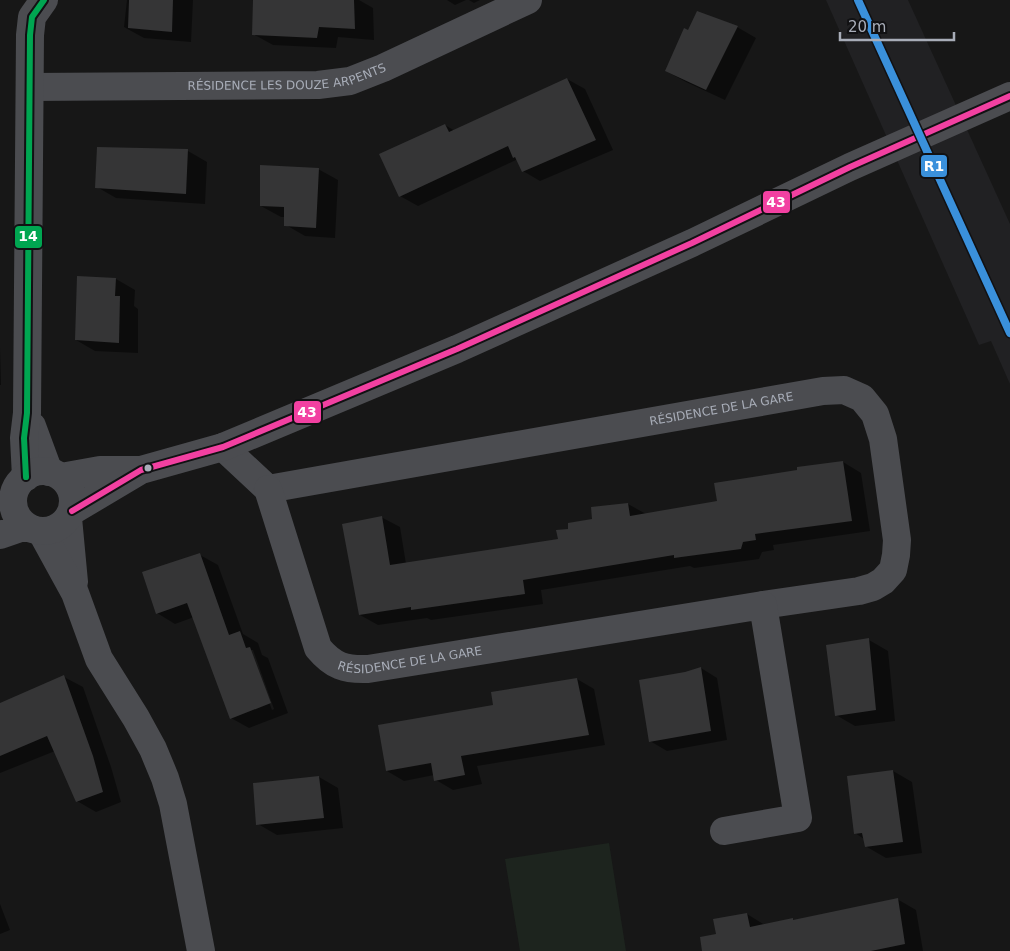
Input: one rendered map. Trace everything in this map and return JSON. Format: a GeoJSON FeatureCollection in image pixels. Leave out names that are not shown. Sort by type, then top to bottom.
{"type":"FeatureCollection","features":[{"type":"Feature","properties":{"kind":"street"},"geometry":{"type":"LineString","coordinates":[[30,485],[27,412],[30,35],[32,16],[44,0]]}},
{"type":"Feature","properties":{"kind":"street","name":"RÉSIDENCE LES DOUZE ARPENTS"},"geometry":{"type":"LineString","coordinates":[[30,87],[318,85],[350,81],[383,68],[528,0]]}},
{"type":"Feature","properties":{"kind":"street"},"geometry":{"type":"LineString","coordinates":[[0,535],[34,529],[56,528],[70,514],[142,470],[223,447],[466,345],[1010,96]]}},
{"type":"Feature","properties":{"kind":"street","name":"RÉSIDENCE DE LA GARE"},"geometry":{"type":"LineString","coordinates":[[223,447],[268,489],[318,648],[326,658],[351,670],[368,669],[859,591],[873,587],[883,581],[893,570],[897,540],[883,439],[875,414],[862,398],[844,390],[823,391],[268,489]]}},
{"type":"Feature","properties":{"kind":"street"},"geometry":{"type":"LineString","coordinates":[[142,470],[100,470],[30,485],[13,506],[16,514],[34,529],[75,594],[99,658],[153,749],[173,804],[201,951]]}},
{"type":"Feature","properties":{"kind":"street"},"geometry":{"type":"LineString","coordinates":[[30,485],[67,484],[72,492],[73,502],[70,514],[75,594]]}},
{"type":"Feature","properties":{"kind":"street"},"geometry":{"type":"LineString","coordinates":[[724,831],[798,818],[763,606]]}},
{"type":"Feature","properties":{"kind":"shaded area"},"geometry":{"type":"Polygon","coordinates":[[[826,0],[908,0],[1010,224],[1010,384],[991,341],[979,345],[826,0]]]}},
{"type":"Feature","properties":{"kind":"shaded area"},"geometry":{"type":"Polygon","coordinates":[[[609,843],[626,951],[520,951],[505,859],[609,843]]]}},
{"type":"Feature","properties":{"kind":"building"},"geometry":{"type":"Polygon","coordinates":[[[129,0],[173,0],[172,32],[128,28],[129,0]]]}},
{"type":"Feature","properties":{"kind":"building"},"geometry":{"type":"Polygon","coordinates":[[[253,0],[354,0],[355,29],[319,27],[317,38],[252,35],[253,0]]]}},
{"type":"Feature","properties":{"kind":"building"},"geometry":{"type":"Polygon","coordinates":[[[697,11],[738,26],[706,90],[665,71],[684,28],[688,30],[697,11]]]}},
{"type":"Feature","properties":{"kind":"building"},"geometry":{"type":"Polygon","coordinates":[[[567,78],[596,140],[522,172],[508,146],[399,197],[379,154],[445,124],[449,132],[567,78]]]}},
{"type":"Feature","properties":{"kind":"building"},"geometry":{"type":"Polygon","coordinates":[[[97,147],[188,149],[186,194],[95,188],[97,147]]]}},
{"type":"Feature","properties":{"kind":"building"},"geometry":{"type":"Polygon","coordinates":[[[260,165],[319,168],[316,228],[284,226],[284,207],[260,206],[260,165]]]}},
{"type":"Feature","properties":{"kind":"building"},"geometry":{"type":"Polygon","coordinates":[[[77,276],[116,278],[115,296],[120,296],[119,343],[75,340],[77,276]]]}},
{"type":"Feature","properties":{"kind":"building"},"geometry":{"type":"Polygon","coordinates":[[[843,461],[852,521],[755,534],[756,540],[743,542],[741,549],[674,558],[674,555],[523,580],[525,594],[411,610],[411,607],[359,615],[342,524],[382,516],[390,565],[558,539],[556,530],[568,529],[568,523],[592,519],[591,507],[628,503],[630,516],[717,501],[714,483],[797,470],[797,467],[843,461]]]}},
{"type":"Feature","properties":{"kind":"building"},"geometry":{"type":"Polygon","coordinates":[[[200,553],[229,635],[240,631],[246,648],[250,647],[271,703],[230,719],[187,603],[156,614],[142,572],[200,553]]]}},
{"type":"Feature","properties":{"kind":"building"},"geometry":{"type":"Polygon","coordinates":[[[869,638],[876,710],[835,716],[826,645],[869,638]]]}},
{"type":"Feature","properties":{"kind":"building"},"geometry":{"type":"Polygon","coordinates":[[[701,667],[711,731],[649,742],[639,680],[685,672],[701,667]]]}},
{"type":"Feature","properties":{"kind":"building"},"geometry":{"type":"Polygon","coordinates":[[[64,675],[93,756],[103,792],[76,802],[47,736],[0,756],[0,703],[64,675]]]}},
{"type":"Feature","properties":{"kind":"building"},"geometry":{"type":"Polygon","coordinates":[[[577,678],[589,735],[461,756],[465,775],[434,781],[431,763],[386,771],[378,725],[493,705],[491,692],[577,678]]]}},
{"type":"Feature","properties":{"kind":"building"},"geometry":{"type":"Polygon","coordinates":[[[893,770],[903,842],[865,847],[862,833],[854,834],[847,776],[893,770]]]}},
{"type":"Feature","properties":{"kind":"building"},"geometry":{"type":"Polygon","coordinates":[[[319,776],[324,818],[256,825],[253,783],[319,776]]]}},
{"type":"Feature","properties":{"kind":"building"},"geometry":{"type":"Polygon","coordinates":[[[898,898],[905,944],[871,951],[702,951],[700,937],[716,934],[713,919],[747,913],[750,927],[898,898]]]}},
{"type":"Feature","properties":{"kind":"transit line","name":"14"},"geometry":{"type":"LineString","coordinates":[[26,477],[24,438],[27,413],[30,35],[32,17],[44,0]]}},
{"type":"Feature","properties":{"kind":"transit line","name":"R1"},"geometry":{"type":"LineString","coordinates":[[858,0],[1010,333]]}},
{"type":"Feature","properties":{"kind":"transit line","name":"43"},"geometry":{"type":"LineString","coordinates":[[72,511],[141,470],[223,447],[457,349],[692,243],[850,167],[1010,96]]}}]}
